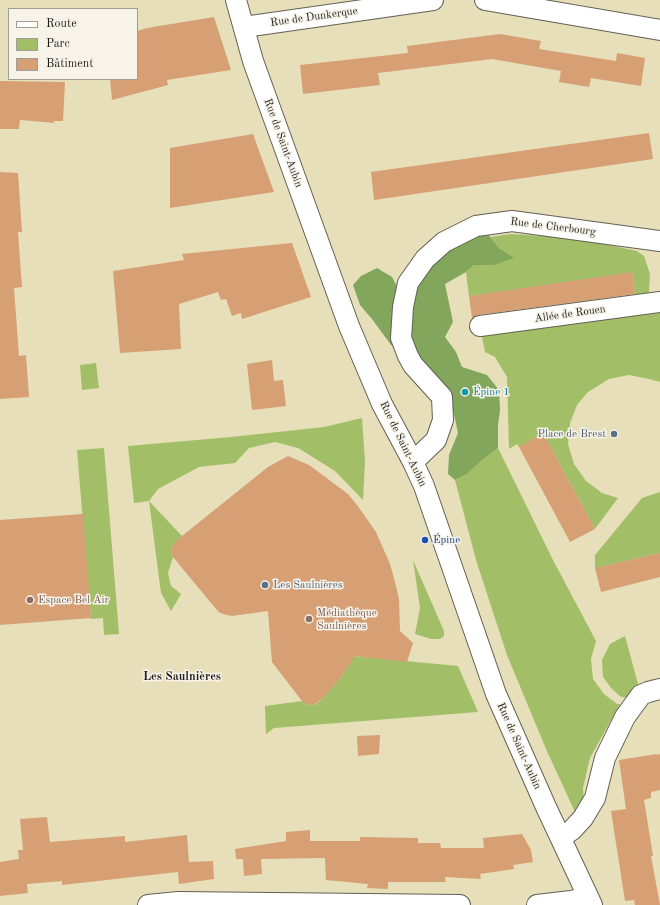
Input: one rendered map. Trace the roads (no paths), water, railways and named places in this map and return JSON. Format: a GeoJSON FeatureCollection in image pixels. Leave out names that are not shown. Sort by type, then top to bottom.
{"type":"FeatureCollection","features":[{"type":"Feature","properties":{"kind":"street","name":"Rue de Saint-Aubin"},"geometry":{"type":"LineString","coordinates":[[236,0],[254,66],[349,326],[382,404],[414,462],[424,486],[496,694],[590,901]]}},
{"type":"Feature","properties":{"kind":"street","name":"Rue de Dunkerque"},"geometry":{"type":"LineString","coordinates":[[244,27],[433,0]]}},
{"type":"Feature","properties":{"kind":"street"},"geometry":{"type":"LineString","coordinates":[[485,0],[660,30]]}},
{"type":"Feature","properties":{"kind":"street","name":"Rue de Cherbourg"},"geometry":{"type":"LineString","coordinates":[[414,462],[436,440],[443,420],[442,397],[412,365],[401,338],[403,307],[408,284],[424,259],[444,242],[476,226],[512,221],[660,241]]}},
{"type":"Feature","properties":{"kind":"street","name":"Allée de Rouen"},"geometry":{"type":"LineString","coordinates":[[480,326],[660,302]]}},
{"type":"Feature","properties":{"kind":"street"},"geometry":{"type":"LineString","coordinates":[[561,837],[572,830],[583,818],[595,798],[605,758],[625,717],[641,695],[660,689]]}},
{"type":"Feature","properties":{"kind":"street"},"geometry":{"type":"LineString","coordinates":[[537,905],[571,901],[590,901]]}},
{"type":"Feature","properties":{"kind":"street"},"geometry":{"type":"LineString","coordinates":[[148,905],[186,902],[460,905]]}},
{"type":"Feature","properties":{"kind":"place","name":"Épine 1"},"geometry":{"type":"Point","coordinates":[465,392]}},
{"type":"Feature","properties":{"kind":"place","name":"Place de Brest"},"geometry":{"type":"Point","coordinates":[614,434]}},
{"type":"Feature","properties":{"kind":"place","name":"Épine"},"geometry":{"type":"Point","coordinates":[425,540]}},
{"type":"Feature","properties":{"kind":"place","name":"Les Saulnières"},"geometry":{"type":"Point","coordinates":[265,585]}},
{"type":"Feature","properties":{"kind":"place","name":"Espace Bel Air"},"geometry":{"type":"Point","coordinates":[30,600]}},
{"type":"Feature","properties":{"kind":"place","name":"Médiathèque Saulnières"},"geometry":{"type":"Point","coordinates":[309,619]}},
{"type":"Feature","properties":{"kind":"district","name":"Les Saulnières"},"geometry":{"type":"Point","coordinates":[182,677]}}]}
